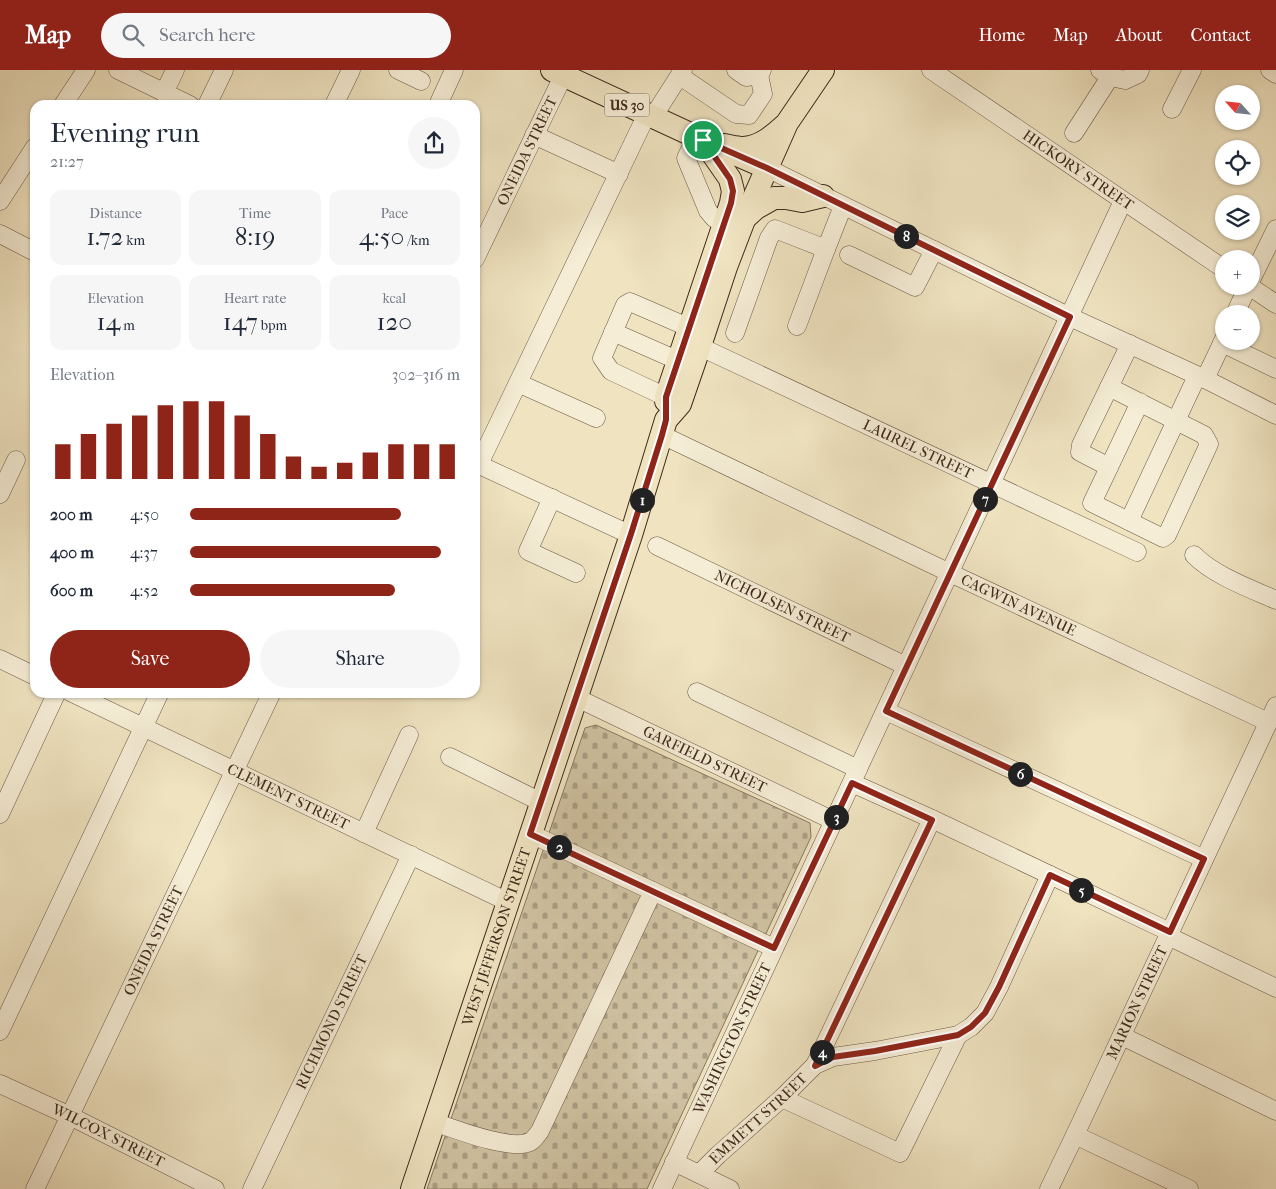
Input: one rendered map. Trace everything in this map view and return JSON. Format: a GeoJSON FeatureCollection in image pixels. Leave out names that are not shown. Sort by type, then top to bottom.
{"type":"FeatureCollection","features":[{"type":"Feature","properties":{"kind":"main road","name":"WEST JEFFERSON STREET"},"geometry":{"type":"LineString","coordinates":[[412,1189],[631,534],[664,427],[680,404],[688,344],[717,297],[726,267],[734,222],[767,168],[787,123],[823,70]]}},
{"type":"Feature","properties":{"kind":"main road","name":"US 30"},"geometry":{"type":"LineString","coordinates":[[560,72],[699,139],[767,168]]}},
{"type":"Feature","properties":{"kind":"main road"},"geometry":{"type":"LineString","coordinates":[[699,139],[744,148],[764,142],[774,136],[787,123]]}},
{"type":"Feature","properties":{"kind":"main road"},"geometry":{"type":"LineString","coordinates":[[664,427],[666,397],[734,222],[731,203],[733,191],[730,179],[699,139]]}},
{"type":"Feature","properties":{"kind":"main road"},"geometry":{"type":"LineString","coordinates":[[734,222],[774,198],[802,201],[823,196]]}},
{"type":"Feature","properties":{"kind":"street"},"geometry":{"type":"LineString","coordinates":[[66,100],[86,70]]}},
{"type":"Feature","properties":{"kind":"street"},"geometry":{"type":"LineString","coordinates":[[118,70],[179,100]]}},
{"type":"Feature","properties":{"kind":"street"},"geometry":{"type":"LineString","coordinates":[[164,93],[175,70]]}},
{"type":"Feature","properties":{"kind":"street"},"geometry":{"type":"LineString","coordinates":[[209,100],[224,70]]}},
{"type":"Feature","properties":{"kind":"street"},"geometry":{"type":"LineString","coordinates":[[336,100],[351,70]]}},
{"type":"Feature","properties":{"kind":"street"},"geometry":{"type":"LineString","coordinates":[[398,70],[421,81]]}},
{"type":"Feature","properties":{"kind":"street"},"geometry":{"type":"LineString","coordinates":[[440,100],[454,70]]}},
{"type":"Feature","properties":{"kind":"street"},"geometry":{"type":"LineString","coordinates":[[480,458],[518,384],[619,174],[650,116],[682,73],[736,114],[748,115],[763,94],[760,72],[746,77],[736,70]]}},
{"type":"Feature","properties":{"kind":"street","name":"HICKORY STREET"},"geometry":{"type":"LineString","coordinates":[[931,70],[1215,263]]}},
{"type":"Feature","properties":{"kind":"street"},"geometry":{"type":"LineString","coordinates":[[1074,133],[1105,73],[1125,80],[1138,74],[1140,70]]}},
{"type":"Feature","properties":{"kind":"street"},"geometry":{"type":"LineString","coordinates":[[1172,109],[1192,70]]}},
{"type":"Feature","properties":{"kind":"street"},"geometry":{"type":"LineString","coordinates":[[1270,70],[1276,74]]}},
{"type":"Feature","properties":{"kind":"street","name":"ONEIDA STREET"},"geometry":{"type":"LineString","coordinates":[[480,249],[534,135],[560,72]]}},
{"type":"Feature","properties":{"kind":"street"},"geometry":{"type":"LineString","coordinates":[[534,135],[619,174]]}},
{"type":"Feature","properties":{"kind":"street"},"geometry":{"type":"LineString","coordinates":[[699,139],[686,158],[708,211],[714,218],[734,222]]}},
{"type":"Feature","properties":{"kind":"street"},"geometry":{"type":"LineString","coordinates":[[0,201],[30,155]]}},
{"type":"Feature","properties":{"kind":"street"},"geometry":{"type":"LineString","coordinates":[[767,168],[1070,317],[1201,377],[1276,415]]}},
{"type":"Feature","properties":{"kind":"street","name":"WASHINGTON STREET"},"geometry":{"type":"LineString","coordinates":[[662,1189],[1123,201]]}},
{"type":"Feature","properties":{"kind":"street"},"geometry":{"type":"LineString","coordinates":[[797,326],[844,206]]}},
{"type":"Feature","properties":{"kind":"street"},"geometry":{"type":"LineString","coordinates":[[735,333],[769,238],[775,229],[826,250]]}},
{"type":"Feature","properties":{"kind":"street"},"geometry":{"type":"LineString","coordinates":[[1260,262],[1276,229]]}},
{"type":"Feature","properties":{"kind":"street"},"geometry":{"type":"LineString","coordinates":[[0,234],[30,249]]}},
{"type":"Feature","properties":{"kind":"street"},"geometry":{"type":"LineString","coordinates":[[849,256],[915,287],[934,250]]}},
{"type":"Feature","properties":{"kind":"street"},"geometry":{"type":"LineString","coordinates":[[1260,293],[1276,304]]}},
{"type":"Feature","properties":{"kind":"street"},"geometry":{"type":"LineString","coordinates":[[717,297],[745,306]]}},
{"type":"Feature","properties":{"kind":"street"},"geometry":{"type":"LineString","coordinates":[[666,397],[611,371],[602,358],[625,305],[630,302],[688,344]]}},
{"type":"Feature","properties":{"kind":"street"},"geometry":{"type":"LineString","coordinates":[[613,332],[688,344]]}},
{"type":"Feature","properties":{"kind":"street","name":"LAUREL STREET"},"geometry":{"type":"LineString","coordinates":[[688,344],[992,483],[1137,552]]}},
{"type":"Feature","properties":{"kind":"street"},"geometry":{"type":"LineString","coordinates":[[1110,467],[1080,452],[1081,445],[1130,344]]}},
{"type":"Feature","properties":{"kind":"street"},"geometry":{"type":"LineString","coordinates":[[1129,521],[1176,420],[1218,350]]}},
{"type":"Feature","properties":{"kind":"street"},"geometry":{"type":"LineString","coordinates":[[1240,350],[1276,369]]}},
{"type":"Feature","properties":{"kind":"street"},"geometry":{"type":"LineString","coordinates":[[518,384],[596,418]]}},
{"type":"Feature","properties":{"kind":"street"},"geometry":{"type":"LineString","coordinates":[[1092,503],[1162,538],[1167,535],[1209,444],[1204,435],[1109,387]]}},
{"type":"Feature","properties":{"kind":"street"},"geometry":{"type":"LineString","coordinates":[[1081,526],[1140,402]]}},
{"type":"Feature","properties":{"kind":"street","name":"CAGWIN AVENUE"},"geometry":{"type":"LineString","coordinates":[[664,427],[950,573],[1268,722]]}},
{"type":"Feature","properties":{"kind":"street"},"geometry":{"type":"LineString","coordinates":[[0,494],[16,460]]}},
{"type":"Feature","properties":{"kind":"street"},"geometry":{"type":"LineString","coordinates":[[480,465],[631,534]]}},
{"type":"Feature","properties":{"kind":"street"},"geometry":{"type":"LineString","coordinates":[[552,498],[528,551],[576,573]]}},
{"type":"Feature","properties":{"kind":"street","name":"NICHOLSEN STREET"},"geometry":{"type":"LineString","coordinates":[[657,546],[906,666]]}},
{"type":"Feature","properties":{"kind":"street"},"geometry":{"type":"LineString","coordinates":[[1194,555],[1218,573],[1276,600]]}},
{"type":"Feature","properties":{"kind":"street"},"geometry":{"type":"LineString","coordinates":[[0,659],[30,674]]}},
{"type":"Feature","properties":{"kind":"street"},"geometry":{"type":"LineString","coordinates":[[697,692],[855,776],[932,820],[1050,875],[1276,988]]}},
{"type":"Feature","properties":{"kind":"street","name":"GARFIELD STREET"},"geometry":{"type":"LineString","coordinates":[[575,697],[834,821]]}},
{"type":"Feature","properties":{"kind":"street"},"geometry":{"type":"LineString","coordinates":[[0,814],[54,698]]}},
{"type":"Feature","properties":{"kind":"street","name":"CLEMENT STREET"},"geometry":{"type":"LineString","coordinates":[[82,698],[508,902]]}},
{"type":"Feature","properties":{"kind":"street"},"geometry":{"type":"LineString","coordinates":[[0,1031],[157,698]]}},
{"type":"Feature","properties":{"kind":"street","name":"ONEIDA STREET"},"geometry":{"type":"LineString","coordinates":[[35,1189],[269,698]]}},
{"type":"Feature","properties":{"kind":"street","name":"MARION STREET"},"geometry":{"type":"LineString","coordinates":[[1049,1189],[1276,706]]}},
{"type":"Feature","properties":{"kind":"street"},"geometry":{"type":"LineString","coordinates":[[886,711],[1204,859]]}},
{"type":"Feature","properties":{"kind":"street"},"geometry":{"type":"LineString","coordinates":[[364,833],[409,736]]}},
{"type":"Feature","properties":{"kind":"street"},"geometry":{"type":"LineString","coordinates":[[450,757],[541,802]]}},
{"type":"Feature","properties":{"kind":"street"},"geometry":{"type":"LineString","coordinates":[[815,1066],[932,820]]}},
{"type":"Feature","properties":{"kind":"street"},"geometry":{"type":"LineString","coordinates":[[530,834],[774,948]]}},
{"type":"Feature","properties":{"kind":"street","name":"RICHMOND STREET"},"geometry":{"type":"LineString","coordinates":[[252,1189],[411,855]]}},
{"type":"Feature","properties":{"kind":"street","name":"EMMETT STREET"},"geometry":{"type":"LineString","coordinates":[[699,1174],[815,1066],[833,1057],[958,1035],[971,1027],[985,1013],[999,987],[1050,875]]}},
{"type":"Feature","properties":{"kind":"street"},"geometry":{"type":"LineString","coordinates":[[434,1122],[476,1136],[507,1143],[525,1144],[535,1138],[653,891]]}},
{"type":"Feature","properties":{"kind":"street"},"geometry":{"type":"LineString","coordinates":[[782,1098],[900,1153],[958,1035]]}},
{"type":"Feature","properties":{"kind":"street"},"geometry":{"type":"LineString","coordinates":[[1122,1036],[1276,1111]]}},
{"type":"Feature","properties":{"kind":"street","name":"WILCOX STREET"},"geometry":{"type":"LineString","coordinates":[[0,1084],[70,1116],[216,1189]]}},
{"type":"Feature","properties":{"kind":"street"},"geometry":{"type":"LineString","coordinates":[[1076,1135],[1189,1189]]}},
{"type":"Feature","properties":{"kind":"street"},"geometry":{"type":"LineString","coordinates":[[674,1162],[730,1189]]}},
{"type":"Feature","properties":{"kind":"green space"},"geometry":{"type":"Polygon","coordinates":[[[596,725],[810,823],[811,837],[647,1189],[427,1189],[585,728],[596,725]]]}},
{"type":"Feature","properties":{"kind":"route"},"geometry":{"type":"LineString","coordinates":[[703,140],[767,168],[1070,317],[886,711],[1204,859],[1170,932],[1050,875],[999,987],[985,1013],[971,1027],[958,1035],[833,1057],[815,1066],[932,820],[852,783],[774,948],[530,834],[631,534],[666,420],[666,397],[731,203],[733,191],[730,179],[703,140]]}}]}
